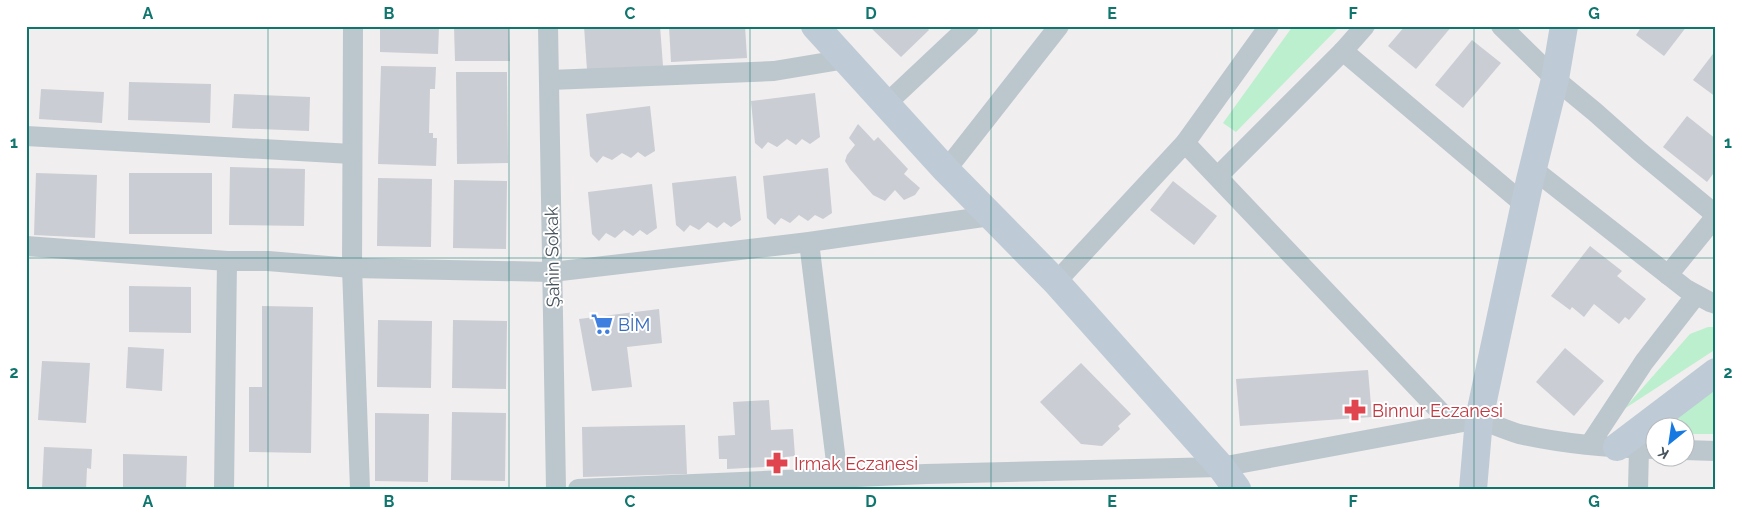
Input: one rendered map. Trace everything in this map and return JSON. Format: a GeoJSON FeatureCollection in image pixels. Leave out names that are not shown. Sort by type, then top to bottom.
{"type":"FeatureCollection","features":[{"type":"Feature","properties":{"kind":"street"},"geometry":{"type":"LineString","coordinates":[[353,26],[352,268],[360,489]]}},
{"type":"Feature","properties":{"kind":"street","name":"Şahin Sokak"},"geometry":{"type":"LineString","coordinates":[[548,26],[556,489]]}},
{"type":"Feature","properties":{"kind":"street"},"geometry":{"type":"LineString","coordinates":[[815,26],[946,170],[1056,282],[1221,467],[1237,489]]}},
{"type":"Feature","properties":{"kind":"street"},"geometry":{"type":"LineString","coordinates":[[885,105],[969,26]]}},
{"type":"Feature","properties":{"kind":"street"},"geometry":{"type":"LineString","coordinates":[[946,170],[1059,26]]}},
{"type":"Feature","properties":{"kind":"street"},"geometry":{"type":"LineString","coordinates":[[1056,282],[1185,143],[1269,26]]}},
{"type":"Feature","properties":{"kind":"street"},"geometry":{"type":"LineString","coordinates":[[1218,176],[1343,51],[1365,26]]}},
{"type":"Feature","properties":{"kind":"street"},"geometry":{"type":"LineString","coordinates":[[1501,26],[1555,79],[1716,216],[1668,275]]}},
{"type":"Feature","properties":{"kind":"street"},"geometry":{"type":"LineString","coordinates":[[1459,489],[1464,464],[1479,419],[1533,169],[1555,79],[1564,26]]}},
{"type":"Feature","properties":{"kind":"street"},"geometry":{"type":"LineString","coordinates":[[1343,51],[1525,205]]}},
{"type":"Feature","properties":{"kind":"street"},"geometry":{"type":"LineString","coordinates":[[550,80],[774,71],[846,59]]}},
{"type":"Feature","properties":{"kind":"street"},"geometry":{"type":"LineString","coordinates":[[26,136],[352,154]]}},
{"type":"Feature","properties":{"kind":"street"},"geometry":{"type":"LineString","coordinates":[[1185,143],[1452,424]]}},
{"type":"Feature","properties":{"kind":"street"},"geometry":{"type":"LineString","coordinates":[[1533,169],[1686,289],[1716,304]]}},
{"type":"Feature","properties":{"kind":"street"},"geometry":{"type":"LineString","coordinates":[[26,246],[352,268],[552,272],[809,242],[990,216]]}},
{"type":"Feature","properties":{"kind":"street"},"geometry":{"type":"LineString","coordinates":[[809,242],[838,478]]}},
{"type":"Feature","properties":{"kind":"street"},"geometry":{"type":"LineString","coordinates":[[224,489],[227,261]]}},
{"type":"Feature","properties":{"kind":"street"},"geometry":{"type":"LineString","coordinates":[[1590,444],[1644,362],[1696,295]]}},
{"type":"Feature","properties":{"kind":"street"},"geometry":{"type":"LineString","coordinates":[[1638,489],[1637,448],[1716,372]]}},
{"type":"Feature","properties":{"kind":"street"},"geometry":{"type":"LineString","coordinates":[[1473,489],[1479,419]]}},
{"type":"Feature","properties":{"kind":"street"},"geometry":{"type":"LineString","coordinates":[[578,489],[838,478],[926,481],[1221,467],[1479,419],[1517,433],[1546,439],[1637,448]]}},
{"type":"Feature","properties":{"kind":"street"},"geometry":{"type":"LineString","coordinates":[[1694,450],[1716,451]]}},
{"type":"Feature","properties":{"kind":"green space"},"geometry":{"type":"Polygon","coordinates":[[[1293,26],[1340,26],[1236,132],[1223,123],[1293,26]]]}},
{"type":"Feature","properties":{"kind":"green space"},"geometry":{"type":"Polygon","coordinates":[[[1708,327],[1716,327],[1716,349],[1624,409],[1690,334],[1708,327]]]}},
{"type":"Feature","properties":{"kind":"green space"},"geometry":{"type":"Polygon","coordinates":[[[1716,383],[1716,434],[1694,434],[1694,418],[1671,418],[1716,383]]]}},
{"type":"Feature","properties":{"kind":"building"},"geometry":{"type":"Polygon","coordinates":[[[380,26],[439,26],[438,54],[380,52],[380,26]]]}},
{"type":"Feature","properties":{"kind":"building"},"geometry":{"type":"Polygon","coordinates":[[[454,26],[509,26],[510,61],[455,61],[454,26]]]}},
{"type":"Feature","properties":{"kind":"building"},"geometry":{"type":"Polygon","coordinates":[[[584,26],[660,26],[663,66],[587,70],[584,26]]]}},
{"type":"Feature","properties":{"kind":"building"},"geometry":{"type":"Polygon","coordinates":[[[669,26],[745,26],[747,58],[671,62],[669,26]]]}},
{"type":"Feature","properties":{"kind":"building"},"geometry":{"type":"Polygon","coordinates":[[[869,26],[925,26],[929,30],[901,57],[869,26]]]}},
{"type":"Feature","properties":{"kind":"building"},"geometry":{"type":"Polygon","coordinates":[[[1405,26],[1452,26],[1416,69],[1388,46],[1405,26]]]}},
{"type":"Feature","properties":{"kind":"building"},"geometry":{"type":"Polygon","coordinates":[[[1642,26],[1687,26],[1664,56],[1636,35],[1642,26]]]}},
{"type":"Feature","properties":{"kind":"building"},"geometry":{"type":"Polygon","coordinates":[[[1472,40],[1501,63],[1463,108],[1435,85],[1472,40]]]}},
{"type":"Feature","properties":{"kind":"building"},"geometry":{"type":"Polygon","coordinates":[[[1716,50],[1716,97],[1693,80],[1716,50]]]}},
{"type":"Feature","properties":{"kind":"building"},"geometry":{"type":"Polygon","coordinates":[[[381,66],[436,67],[435,89],[430,89],[429,133],[433,133],[433,138],[437,138],[436,166],[378,164],[381,66]]]}},
{"type":"Feature","properties":{"kind":"building"},"geometry":{"type":"Polygon","coordinates":[[[456,72],[507,72],[508,163],[457,164],[456,72]]]}},
{"type":"Feature","properties":{"kind":"building"},"geometry":{"type":"Polygon","coordinates":[[[129,82],[211,84],[210,123],[128,120],[129,82]]]}},
{"type":"Feature","properties":{"kind":"building"},"geometry":{"type":"Polygon","coordinates":[[[41,89],[104,92],[102,123],[39,119],[41,89]]]}},
{"type":"Feature","properties":{"kind":"building"},"geometry":{"type":"Polygon","coordinates":[[[815,93],[820,137],[810,144],[802,139],[796,145],[787,139],[777,147],[768,142],[762,149],[755,143],[751,101],[815,93]]]}},
{"type":"Feature","properties":{"kind":"building"},"geometry":{"type":"Polygon","coordinates":[[[234,94],[310,97],[309,131],[232,128],[234,94]]]}},
{"type":"Feature","properties":{"kind":"building"},"geometry":{"type":"Polygon","coordinates":[[[650,106],[655,151],[645,157],[638,152],[631,158],[622,153],[612,160],[603,156],[597,163],[590,156],[586,114],[650,106]]]}},
{"type":"Feature","properties":{"kind":"building"},"geometry":{"type":"Polygon","coordinates":[[[1687,116],[1716,139],[1716,170],[1707,182],[1663,147],[1687,116]]]}},
{"type":"Feature","properties":{"kind":"building"},"geometry":{"type":"Polygon","coordinates":[[[858,124],[874,141],[878,137],[908,169],[904,174],[920,188],[915,195],[904,200],[895,190],[885,201],[873,195],[850,169],[845,161],[855,145],[849,138],[858,124]]]}},
{"type":"Feature","properties":{"kind":"building"},"geometry":{"type":"Polygon","coordinates":[[[230,167],[305,169],[304,226],[229,225],[230,167]]]}},
{"type":"Feature","properties":{"kind":"building"},"geometry":{"type":"Polygon","coordinates":[[[828,168],[832,213],[823,219],[815,215],[808,221],[799,215],[790,223],[781,218],[775,225],[767,218],[763,176],[828,168]]]}},
{"type":"Feature","properties":{"kind":"building"},"geometry":{"type":"Polygon","coordinates":[[[36,173],[97,175],[95,238],[34,235],[36,173]]]}},
{"type":"Feature","properties":{"kind":"building"},"geometry":{"type":"Polygon","coordinates":[[[129,173],[212,173],[212,234],[129,234],[129,173]]]}},
{"type":"Feature","properties":{"kind":"building"},"geometry":{"type":"Polygon","coordinates":[[[736,176],[741,220],[731,227],[724,222],[717,228],[708,222],[699,230],[690,225],[684,232],[676,225],[672,183],[736,176]]]}},
{"type":"Feature","properties":{"kind":"building"},"geometry":{"type":"Polygon","coordinates":[[[378,178],[432,179],[431,247],[377,246],[378,178]]]}},
{"type":"Feature","properties":{"kind":"building"},"geometry":{"type":"Polygon","coordinates":[[[454,180],[507,181],[506,249],[453,248],[454,180]]]}},
{"type":"Feature","properties":{"kind":"building"},"geometry":{"type":"Polygon","coordinates":[[[1173,181],[1217,216],[1194,245],[1150,210],[1173,181]]]}},
{"type":"Feature","properties":{"kind":"building"},"geometry":{"type":"Polygon","coordinates":[[[652,184],[657,228],[647,235],[640,230],[633,236],[624,230],[615,238],[606,233],[599,241],[592,234],[588,192],[652,184]]]}},
{"type":"Feature","properties":{"kind":"building"},"geometry":{"type":"Polygon","coordinates":[[[1590,246],[1622,271],[1617,276],[1646,299],[1629,320],[1625,317],[1619,324],[1594,304],[1584,317],[1572,307],[1570,310],[1551,296],[1590,246]]]}},
{"type":"Feature","properties":{"kind":"building"},"geometry":{"type":"Polygon","coordinates":[[[129,286],[191,287],[191,333],[129,332],[129,286]]]}},
{"type":"Feature","properties":{"kind":"building"},"geometry":{"type":"Polygon","coordinates":[[[262,306],[313,307],[311,453],[249,452],[249,387],[262,387],[262,306]]]}},
{"type":"Feature","properties":{"kind":"building"},"geometry":{"type":"Polygon","coordinates":[[[659,309],[662,343],[627,347],[632,387],[592,391],[579,319],[659,309]]]}},
{"type":"Feature","properties":{"kind":"building"},"geometry":{"type":"Polygon","coordinates":[[[378,320],[432,321],[431,388],[377,387],[378,320]]]}},
{"type":"Feature","properties":{"kind":"building"},"geometry":{"type":"Polygon","coordinates":[[[453,320],[507,321],[506,389],[452,388],[453,320]]]}},
{"type":"Feature","properties":{"kind":"building"},"geometry":{"type":"Polygon","coordinates":[[[128,347],[164,349],[162,391],[126,388],[128,347]]]}},
{"type":"Feature","properties":{"kind":"building"},"geometry":{"type":"Polygon","coordinates":[[[1565,348],[1604,381],[1574,416],[1536,382],[1565,348]]]}},
{"type":"Feature","properties":{"kind":"building"},"geometry":{"type":"Polygon","coordinates":[[[42,361],[90,363],[86,423],[38,420],[42,361]]]}},
{"type":"Feature","properties":{"kind":"building"},"geometry":{"type":"Polygon","coordinates":[[[1081,363],[1131,414],[1118,426],[1120,429],[1102,446],[1081,444],[1040,402],[1081,363]]]}},
{"type":"Feature","properties":{"kind":"building"},"geometry":{"type":"Polygon","coordinates":[[[1368,370],[1372,417],[1240,426],[1236,379],[1368,370]]]}},
{"type":"Feature","properties":{"kind":"building"},"geometry":{"type":"Polygon","coordinates":[[[769,400],[771,430],[793,429],[795,456],[785,457],[782,466],[727,469],[727,459],[719,459],[718,436],[735,435],[733,402],[769,400]]]}},
{"type":"Feature","properties":{"kind":"building"},"geometry":{"type":"Polygon","coordinates":[[[452,412],[506,413],[505,481],[451,480],[452,412]]]}},
{"type":"Feature","properties":{"kind":"building"},"geometry":{"type":"Polygon","coordinates":[[[375,413],[429,414],[428,482],[375,481],[375,413]]]}},
{"type":"Feature","properties":{"kind":"building"},"geometry":{"type":"Polygon","coordinates":[[[685,425],[687,474],[583,477],[582,427],[685,425]]]}},
{"type":"Feature","properties":{"kind":"building"},"geometry":{"type":"Polygon","coordinates":[[[44,447],[92,449],[91,469],[87,468],[86,489],[42,489],[44,447]]]}},
{"type":"Feature","properties":{"kind":"building"},"geometry":{"type":"Polygon","coordinates":[[[123,454],[187,456],[186,489],[123,489],[123,454]]]}},
{"type":"Feature","properties":{"kind":"place","name":"BİM"},"geometry":{"type":"Point","coordinates":[602,324]}},
{"type":"Feature","properties":{"kind":"place","name":"Binnur Eczanesi"},"geometry":{"type":"Point","coordinates":[1355,410]}},
{"type":"Feature","properties":{"kind":"place","name":"Irmak Eczanesi"},"geometry":{"type":"Point","coordinates":[777,463]}}]}
